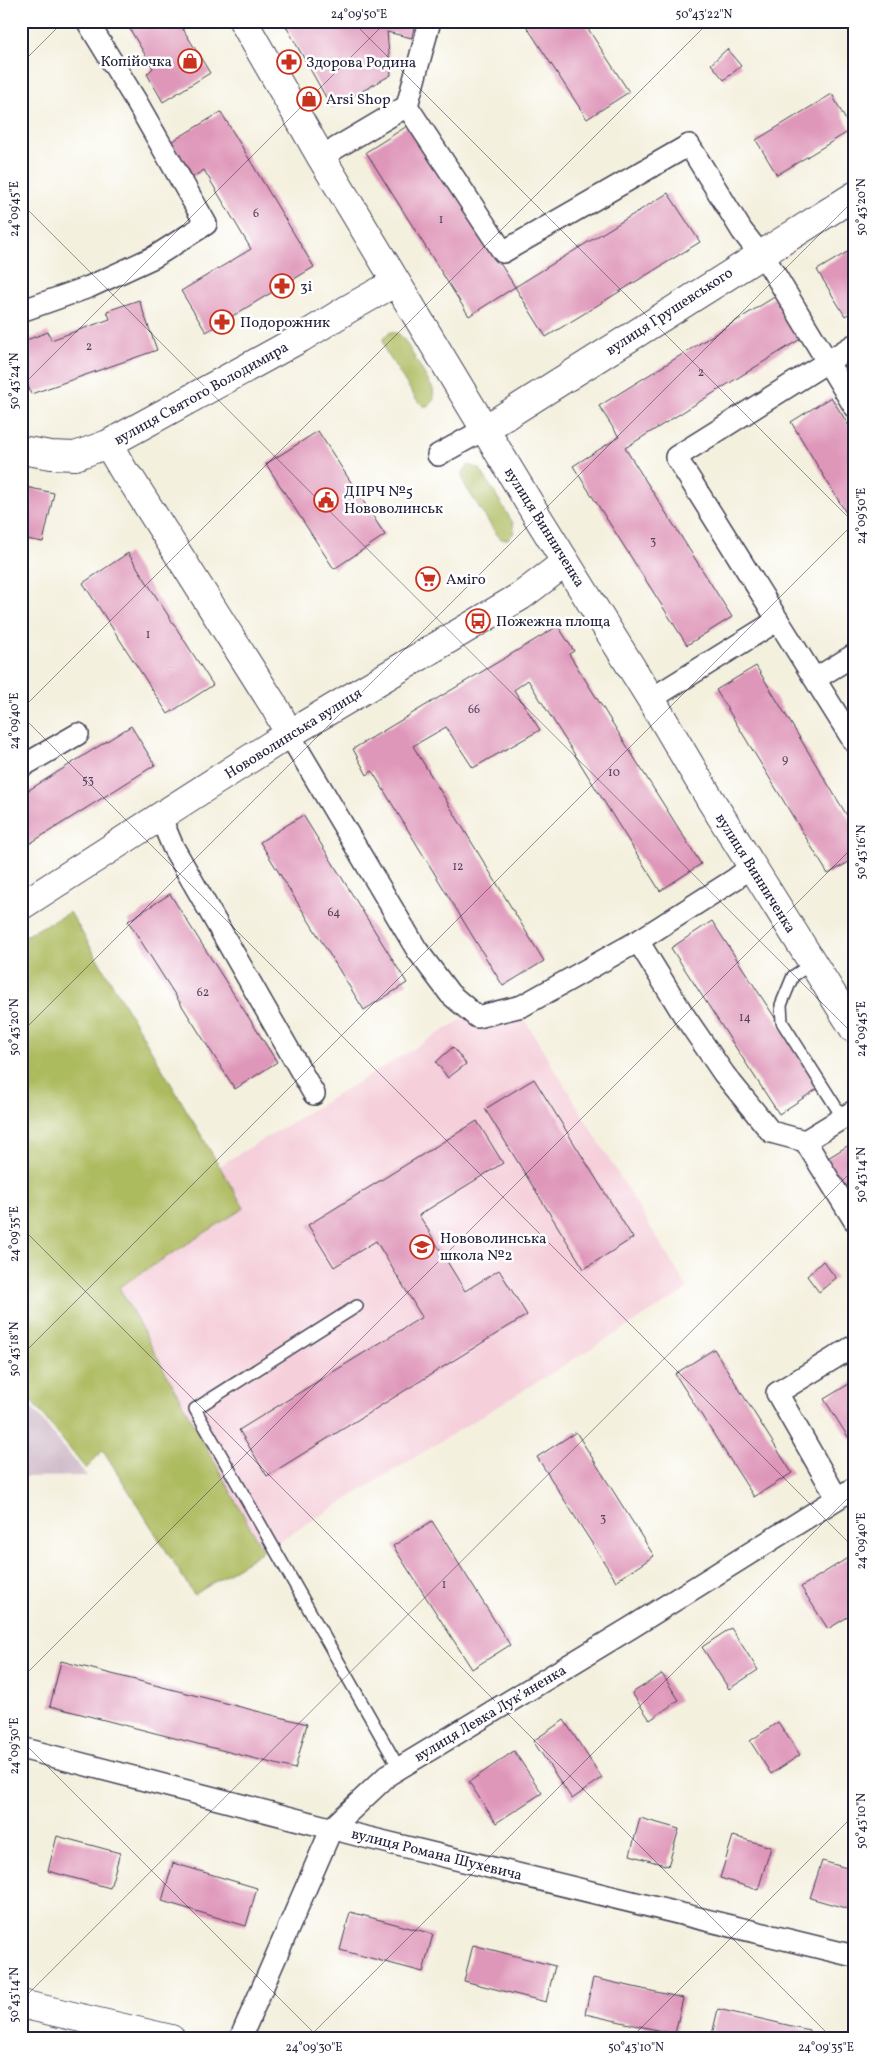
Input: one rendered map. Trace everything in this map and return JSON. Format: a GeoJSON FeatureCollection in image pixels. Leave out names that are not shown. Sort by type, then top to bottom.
{"type":"FeatureCollection","features":[{"type":"Feature","properties":{"kind":"street"},"geometry":{"type":"LineString","coordinates":[[21,311],[89,287],[154,257],[206,224],[136,101],[87,21]]}},
{"type":"Feature","properties":{"kind":"street","name":"вулиця Винниченка"},"geometry":{"type":"LineString","coordinates":[[242,21],[484,429],[854,1029]]}},
{"type":"Feature","properties":{"kind":"street"},"geometry":{"type":"LineString","coordinates":[[321,156],[407,106],[430,21]]}},
{"type":"Feature","properties":{"kind":"street"},"geometry":{"type":"LineString","coordinates":[[407,106],[503,252],[689,145],[742,231],[771,268],[854,406]]}},
{"type":"Feature","properties":{"kind":"street","name":"вулиця Грушевського"},"geometry":{"type":"LineString","coordinates":[[484,429],[759,254],[854,196]]}},
{"type":"Feature","properties":{"kind":"street","name":"вулиця Святого Володимира"},"geometry":{"type":"LineString","coordinates":[[21,450],[51,455],[76,456],[108,444],[301,338],[396,282]]}},
{"type":"Feature","properties":{"kind":"street"},"geometry":{"type":"LineString","coordinates":[[854,346],[676,457],[854,742]]}},
{"type":"Feature","properties":{"kind":"street"},"geometry":{"type":"LineString","coordinates":[[438,455],[484,429]]}},
{"type":"Feature","properties":{"kind":"street"},"geometry":{"type":"LineString","coordinates":[[108,444],[124,473],[132,481],[265,692],[417,950],[450,994],[477,1017],[522,1006],[638,941],[735,879],[752,866]]}},
{"type":"Feature","properties":{"kind":"street","name":"Нововолинська вулиця"},"geometry":{"type":"LineString","coordinates":[[21,906],[289,734],[521,596],[566,562]]}},
{"type":"Feature","properties":{"kind":"street"},"geometry":{"type":"LineString","coordinates":[[651,699],[778,620]]}},
{"type":"Feature","properties":{"kind":"street"},"geometry":{"type":"LineString","coordinates":[[815,679],[854,655]]}},
{"type":"Feature","properties":{"kind":"street"},"geometry":{"type":"LineString","coordinates":[[21,766],[78,734]]}},
{"type":"Feature","properties":{"kind":"street"},"geometry":{"type":"LineString","coordinates":[[160,816],[173,847],[314,1094]]}},
{"type":"Feature","properties":{"kind":"street"},"geometry":{"type":"LineString","coordinates":[[638,941],[683,1014],[724,1074],[771,1132],[805,1141],[854,1220]]}},
{"type":"Feature","properties":{"kind":"street"},"geometry":{"type":"LineString","coordinates":[[805,1141],[848,1114]]}},
{"type":"Feature","properties":{"kind":"street"},"geometry":{"type":"LineString","coordinates":[[845,1493],[777,1393],[854,1346]]}},
{"type":"Feature","properties":{"kind":"street","name":"вулиця Левка Лукʼяненка"},"geometry":{"type":"LineString","coordinates":[[240,2039],[332,1828],[388,1775],[624,1632],[845,1493]]}},
{"type":"Feature","properties":{"kind":"street","name":"вулиця Романа Шухевича"},"geometry":{"type":"LineString","coordinates":[[21,1748],[332,1828],[854,1956]]}},
{"type":"Feature","properties":{"kind":"street"},"geometry":{"type":"LineString","coordinates":[[21,2004],[171,2039]]}},
{"type":"Feature","properties":{"kind":"lane"},"geometry":{"type":"LineString","coordinates":[[813,963],[793,976],[781,1005],[782,1022],[848,1114]]}},
{"type":"Feature","properties":{"kind":"lane"},"geometry":{"type":"LineString","coordinates":[[357,1306],[195,1409],[399,1768]]}},
{"type":"Feature","properties":{"kind":"shaded area","name":"Нововолинська школа №2"},"geometry":{"type":"Polygon","coordinates":[[[471,1014],[522,1015],[688,1289],[263,1551],[119,1287],[244,1208],[219,1166],[471,1014]]]}},
{"type":"Feature","properties":{"kind":"shaded area"},"geometry":{"type":"Polygon","coordinates":[[[21,1394],[87,1476],[21,1477],[21,1394]]]}},
{"type":"Feature","properties":{"kind":"green space"},"geometry":{"type":"Polygon","coordinates":[[[388,333],[399,334],[405,341],[433,389],[434,399],[429,406],[423,406],[416,399],[385,350],[383,339],[388,333]]]}},
{"type":"Feature","properties":{"kind":"green space"},"geometry":{"type":"Polygon","coordinates":[[[468,465],[480,469],[513,523],[514,533],[508,539],[501,539],[495,532],[464,484],[462,474],[468,465]]]}},
{"type":"Feature","properties":{"kind":"green space"},"geometry":{"type":"Polygon","coordinates":[[[70,912],[244,1208],[119,1287],[263,1551],[194,1595],[103,1450],[86,1469],[21,1388],[21,938],[70,912]]]}},
{"type":"Feature","properties":{"kind":"building"},"geometry":{"type":"Polygon","coordinates":[[[125,21],[178,21],[210,73],[163,102],[147,74],[153,68],[125,21]]]}},
{"type":"Feature","properties":{"kind":"building"},"geometry":{"type":"Polygon","coordinates":[[[283,21],[415,21],[412,38],[387,32],[391,75],[332,108],[283,21]]]}},
{"type":"Feature","properties":{"kind":"building"},"geometry":{"type":"Polygon","coordinates":[[[523,21],[583,21],[629,92],[587,119],[523,21]]]}},
{"type":"Feature","properties":{"kind":"building"},"geometry":{"type":"Polygon","coordinates":[[[21,25],[28,26],[22,51],[21,51],[21,25]]]}},
{"type":"Feature","properties":{"kind":"building"},"geometry":{"type":"Polygon","coordinates":[[[727,49],[741,66],[724,80],[711,64],[727,49]]]}},
{"type":"Feature","properties":{"kind":"building"},"geometry":{"type":"Polygon","coordinates":[[[832,94],[851,130],[777,175],[756,140],[832,94]]]}},
{"type":"Feature","properties":{"kind":"building"},"geometry":{"type":"Polygon","coordinates":[[[221,112],[314,267],[206,332],[181,291],[251,249],[204,170],[193,177],[171,142],[221,112]]]}},
{"type":"Feature","properties":{"kind":"building"},"geometry":{"type":"Polygon","coordinates":[[[412,123],[515,287],[469,316],[366,152],[412,123]]]}},
{"type":"Feature","properties":{"kind":"building"},"geometry":{"type":"Polygon","coordinates":[[[668,193],[700,242],[546,337],[515,287],[668,193]]]}},
{"type":"Feature","properties":{"kind":"building"},"geometry":{"type":"Polygon","coordinates":[[[854,248],[854,311],[845,316],[817,270],[854,248]]]}},
{"type":"Feature","properties":{"kind":"building"},"geometry":{"type":"Polygon","coordinates":[[[776,296],[802,338],[625,448],[732,617],[687,645],[573,466],[619,437],[599,406],[776,296]]]}},
{"type":"Feature","properties":{"kind":"building"},"geometry":{"type":"Polygon","coordinates":[[[139,300],[157,350],[31,394],[21,366],[21,342],[48,332],[51,340],[110,319],[107,311],[139,300]]]}},
{"type":"Feature","properties":{"kind":"building"},"geometry":{"type":"Polygon","coordinates":[[[831,397],[854,434],[854,526],[791,422],[831,397]]]}},
{"type":"Feature","properties":{"kind":"building","name":"ДПРЧ №5 Нововолинськ"},"geometry":{"type":"Polygon","coordinates":[[[318,431],[385,535],[334,569],[266,464],[318,431]]]}},
{"type":"Feature","properties":{"kind":"building"},"geometry":{"type":"Polygon","coordinates":[[[21,486],[54,493],[43,542],[21,538],[21,486]]]}},
{"type":"Feature","properties":{"kind":"building"},"geometry":{"type":"Polygon","coordinates":[[[128,553],[213,685],[168,714],[83,583],[128,553]]]}},
{"type":"Feature","properties":{"kind":"building"},"geometry":{"type":"Polygon","coordinates":[[[558,626],[574,651],[569,654],[701,864],[660,891],[528,680],[514,690],[540,730],[473,768],[446,727],[413,746],[544,961],[503,986],[372,771],[367,775],[353,749],[558,626]]]}},
{"type":"Feature","properties":{"kind":"building"},"geometry":{"type":"Polygon","coordinates":[[[756,666],[854,827],[854,859],[828,874],[716,690],[756,666]]]}},
{"type":"Feature","properties":{"kind":"building"},"geometry":{"type":"Polygon","coordinates":[[[131,726],[155,765],[21,849],[21,795],[131,726]]]}},
{"type":"Feature","properties":{"kind":"building"},"geometry":{"type":"Polygon","coordinates":[[[303,815],[407,983],[364,1010],[260,842],[303,815]]]}},
{"type":"Feature","properties":{"kind":"building"},"geometry":{"type":"Polygon","coordinates":[[[170,894],[277,1062],[235,1089],[128,921],[170,894]]]}},
{"type":"Feature","properties":{"kind":"building"},"geometry":{"type":"Polygon","coordinates":[[[712,921],[820,1087],[779,1114],[671,948],[712,921]]]}},
{"type":"Feature","properties":{"kind":"building"},"geometry":{"type":"Polygon","coordinates":[[[453,1047],[466,1064],[448,1078],[436,1062],[453,1047]]]}},
{"type":"Feature","properties":{"kind":"building"},"geometry":{"type":"Polygon","coordinates":[[[534,1079],[633,1238],[584,1269],[485,1109],[534,1079]]]}},
{"type":"Feature","properties":{"kind":"building"},"geometry":{"type":"Polygon","coordinates":[[[477,1121],[503,1163],[419,1215],[465,1291],[499,1270],[527,1315],[267,1476],[239,1430],[422,1317],[376,1241],[334,1267],[308,1225],[477,1121]]]}},
{"type":"Feature","properties":{"kind":"building"},"geometry":{"type":"Polygon","coordinates":[[[854,1142],[854,1210],[823,1161],[854,1142]]]}},
{"type":"Feature","properties":{"kind":"building"},"geometry":{"type":"Polygon","coordinates":[[[823,1261],[836,1278],[819,1292],[807,1276],[823,1261]]]}},
{"type":"Feature","properties":{"kind":"building"},"geometry":{"type":"Polygon","coordinates":[[[714,1349],[792,1473],[754,1497],[675,1374],[714,1349]]]}},
{"type":"Feature","properties":{"kind":"building"},"geometry":{"type":"Polygon","coordinates":[[[854,1381],[854,1438],[850,1440],[824,1399],[854,1381]]]}},
{"type":"Feature","properties":{"kind":"building"},"geometry":{"type":"Polygon","coordinates":[[[576,1432],[654,1556],[616,1581],[537,1457],[576,1432]]]}},
{"type":"Feature","properties":{"kind":"building"},"geometry":{"type":"Polygon","coordinates":[[[432,1521],[510,1645],[472,1669],[393,1546],[432,1521]]]}},
{"type":"Feature","properties":{"kind":"building"},"geometry":{"type":"Polygon","coordinates":[[[854,1554],[854,1613],[828,1629],[801,1587],[854,1554]]]}},
{"type":"Feature","properties":{"kind":"building"},"geometry":{"type":"Polygon","coordinates":[[[731,1628],[758,1670],[729,1689],[702,1647],[731,1628]]]}},
{"type":"Feature","properties":{"kind":"building"},"geometry":{"type":"Polygon","coordinates":[[[61,1661],[307,1724],[295,1769],[50,1706],[61,1661]]]}},
{"type":"Feature","properties":{"kind":"building"},"geometry":{"type":"Polygon","coordinates":[[[662,1674],[679,1700],[650,1720],[632,1693],[662,1674]]]}},
{"type":"Feature","properties":{"kind":"building"},"geometry":{"type":"Polygon","coordinates":[[[564,1720],[602,1778],[572,1799],[533,1741],[564,1720]]]}},
{"type":"Feature","properties":{"kind":"building"},"geometry":{"type":"Polygon","coordinates":[[[778,1722],[800,1755],[771,1774],[750,1741],[778,1722]]]}},
{"type":"Feature","properties":{"kind":"building"},"geometry":{"type":"Polygon","coordinates":[[[514,1751],[542,1793],[496,1823],[469,1782],[514,1751]]]}},
{"type":"Feature","properties":{"kind":"building"},"geometry":{"type":"Polygon","coordinates":[[[640,1818],[679,1829],[668,1866],[630,1855],[640,1818]]]}},
{"type":"Feature","properties":{"kind":"building"},"geometry":{"type":"Polygon","coordinates":[[[57,1836],[120,1853],[110,1888],[48,1871],[57,1836]]]}},
{"type":"Feature","properties":{"kind":"building"},"geometry":{"type":"Polygon","coordinates":[[[733,1836],[771,1847],[758,1890],[720,1878],[733,1836]]]}},
{"type":"Feature","properties":{"kind":"building"},"geometry":{"type":"Polygon","coordinates":[[[822,1861],[854,1870],[852,1910],[810,1898],[822,1861]]]}},
{"type":"Feature","properties":{"kind":"building"},"geometry":{"type":"Polygon","coordinates":[[[173,1863],[257,1888],[246,1926],[162,1901],[173,1863]]]}},
{"type":"Feature","properties":{"kind":"building"},"geometry":{"type":"Polygon","coordinates":[[[350,1912],[433,1934],[423,1972],[340,1950],[350,1912]]]}},
{"type":"Feature","properties":{"kind":"building"},"geometry":{"type":"Polygon","coordinates":[[[473,1945],[555,1966],[546,2002],[464,1981],[473,1945]]]}},
{"type":"Feature","properties":{"kind":"building"},"geometry":{"type":"Polygon","coordinates":[[[593,1978],[683,1998],[675,2034],[585,2014],[593,1978]]]}},
{"type":"Feature","properties":{"kind":"building"},"geometry":{"type":"Polygon","coordinates":[[[718,2009],[809,2030],[807,2039],[711,2039],[718,2009]]]}},
{"type":"Feature","properties":{"kind":"place","name":"Копійочка"},"geometry":{"type":"Point","coordinates":[190,61]}},
{"type":"Feature","properties":{"kind":"place","name":"Здорова Родина"},"geometry":{"type":"Point","coordinates":[289,62]}},
{"type":"Feature","properties":{"kind":"place","name":"Arsi Shop"},"geometry":{"type":"Point","coordinates":[309,99]}},
{"type":"Feature","properties":{"kind":"place","name":"3і"},"geometry":{"type":"Point","coordinates":[282,286]}},
{"type":"Feature","properties":{"kind":"place","name":"Подорожник"},"geometry":{"type":"Point","coordinates":[222,322]}},
{"type":"Feature","properties":{"kind":"place","name":"ДПРЧ №5 Нововолинськ"},"geometry":{"type":"Point","coordinates":[326,500]}},
{"type":"Feature","properties":{"kind":"place","name":"Аміго"},"geometry":{"type":"Point","coordinates":[428,579]}},
{"type":"Feature","properties":{"kind":"place","name":"Пожежна площа"},"geometry":{"type":"Point","coordinates":[478,621]}},
{"type":"Feature","properties":{"kind":"place","name":"Нововолинська школа №2"},"geometry":{"type":"Point","coordinates":[422,1247]}}]}
